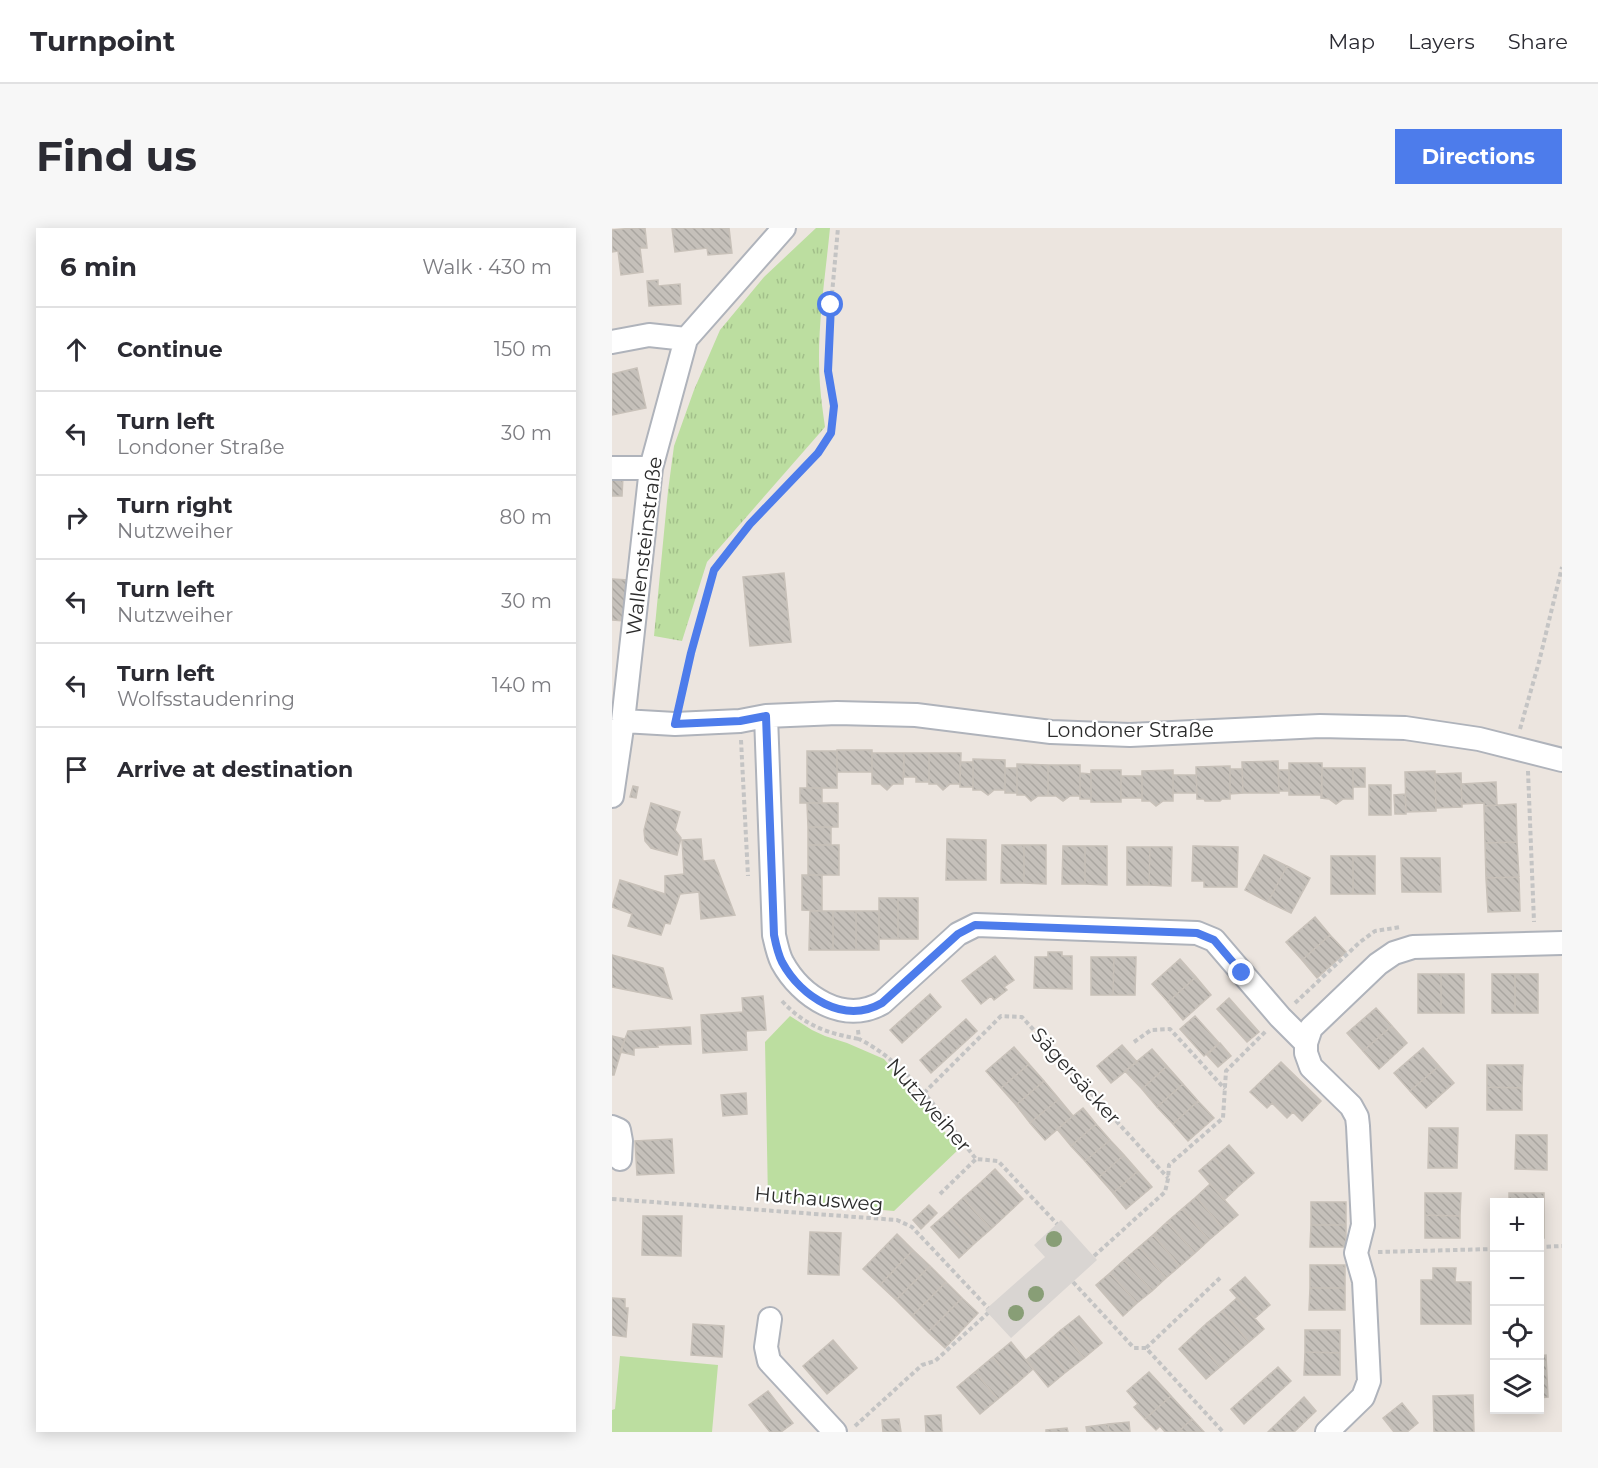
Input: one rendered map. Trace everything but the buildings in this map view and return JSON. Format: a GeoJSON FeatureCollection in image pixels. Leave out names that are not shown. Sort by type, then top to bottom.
{"type":"FeatureCollection","features":[{"type":"Feature","properties":{"kind":"street","name":"Wallensteinstraße"},"geometry":{"type":"LineString","coordinates":[[612,796],[623,721],[651,468],[686,339],[784,228]]}},
{"type":"Feature","properties":{"kind":"street"},"geometry":{"type":"LineString","coordinates":[[612,342],[650,335],[686,339]]}},
{"type":"Feature","properties":{"kind":"street"},"geometry":{"type":"LineString","coordinates":[[612,468],[651,468]]}},
{"type":"Feature","properties":{"kind":"street","name":"Londoner Straße"},"geometry":{"type":"LineString","coordinates":[[623,721],[675,724],[740,721],[766,716],[837,713],[916,715],[1051,732],[1130,735],[1320,726],[1405,728],[1479,739],[1562,761]]}},
{"type":"Feature","properties":{"kind":"street"},"geometry":{"type":"LineString","coordinates":[[766,716],[774,935],[782,961],[797,982],[815,998],[836,1009],[858,1012],[868,1010],[882,1003],[958,934],[975,925],[1197,933],[1214,940],[1306,1043]]}},
{"type":"Feature","properties":{"kind":"street"},"geometry":{"type":"LineString","coordinates":[[1562,761],[1562,768]]}},
{"type":"Feature","properties":{"kind":"street"},"geometry":{"type":"LineString","coordinates":[[1327,1432],[1363,1397],[1369,1381],[1364,1281],[1356,1253],[1363,1225],[1357,1117],[1351,1106],[1311,1067],[1306,1053],[1306,1043],[1311,1028],[1378,964],[1394,953],[1413,947],[1562,943]]}},
{"type":"Feature","properties":{"kind":"street"},"geometry":{"type":"LineString","coordinates":[[612,1127],[619,1130],[620,1159]]}},
{"type":"Feature","properties":{"kind":"street"},"geometry":{"type":"LineString","coordinates":[[770,1319],[766,1347],[769,1362],[835,1432]]}},
{"type":"Feature","properties":{"kind":"path"},"geometry":{"type":"LineString","coordinates":[[675,724],[691,653],[714,570],[750,524],[818,453],[831,433],[834,406],[828,371],[838,228]]}},
{"type":"Feature","properties":{"kind":"path"},"geometry":{"type":"LineString","coordinates":[[1534,944],[1521,750],[1562,567]]}},
{"type":"Feature","properties":{"kind":"path","name":"Nutzweiher"},"geometry":{"type":"LineString","coordinates":[[858,1012],[859,1039],[872,1045],[894,1061],[924,1093],[976,1159],[998,1161],[1057,1224]]}},
{"type":"Feature","properties":{"kind":"path","name":"Sägersäcker"},"geometry":{"type":"LineString","coordinates":[[924,1093],[1001,1016],[1022,1017],[1168,1179]]}},
{"type":"Feature","properties":{"kind":"path"},"geometry":{"type":"LineString","coordinates":[[1134,1042],[1150,1030],[1170,1029],[1225,1090]]}},
{"type":"Feature","properties":{"kind":"path","name":"Nutzweiher"},"geometry":{"type":"LineString","coordinates":[[940,1194],[976,1159]]}},
{"type":"Feature","properties":{"kind":"path","name":"Huthausweg"},"geometry":{"type":"LineString","coordinates":[[612,1199],[897,1221],[912,1227],[988,1310],[935,1361],[922,1365],[848,1432]]}},
{"type":"Feature","properties":{"kind":"path"},"geometry":{"type":"LineString","coordinates":[[1544,1247],[1562,1246]]}},
{"type":"Feature","properties":{"kind":"path"},"geometry":{"type":"LineString","coordinates":[[1356,1253],[1490,1249]]}},
{"type":"Feature","properties":{"kind":"path"},"geometry":{"type":"LineString","coordinates":[[1073,1282],[1134,1348],[1146,1348],[1220,1278]]}},
{"type":"Feature","properties":{"kind":"path"},"geometry":{"type":"LineString","coordinates":[[1146,1348],[1223,1432]]}},
{"type":"Feature","properties":{"kind":"green space"},"geometry":{"type":"Polygon","coordinates":[[[816,228],[830,228],[819,346],[820,385],[825,427],[707,562],[682,641],[654,636],[674,446],[694,390],[720,330],[764,277],[816,228]]]}},
{"type":"Feature","properties":{"kind":"green space"},"geometry":{"type":"Polygon","coordinates":[[[790,1016],[825,1036],[884,1059],[959,1149],[894,1211],[768,1200],[765,1042],[790,1016]]]}},
{"type":"Feature","properties":{"kind":"green space"},"geometry":{"type":"Polygon","coordinates":[[[620,1356],[718,1365],[712,1432],[612,1432],[612,1410],[615,1409],[620,1356]]]}},
{"type":"Feature","properties":{"kind":"shaded area"},"geometry":{"type":"Polygon","coordinates":[[[1061,1220],[1097,1260],[1011,1338],[985,1310],[1045,1257],[1034,1245],[1061,1220]]]}},
{"type":"Feature","properties":{"kind":"route"},"geometry":{"type":"LineString","coordinates":[[831,305],[828,371],[834,406],[831,433],[818,453],[750,524],[714,570],[691,653],[675,724],[740,721],[766,716],[774,935],[782,961],[797,982],[815,998],[836,1009],[858,1012],[882,1003],[958,934],[975,925],[1197,933],[1214,940],[1242,973]]}}]}
